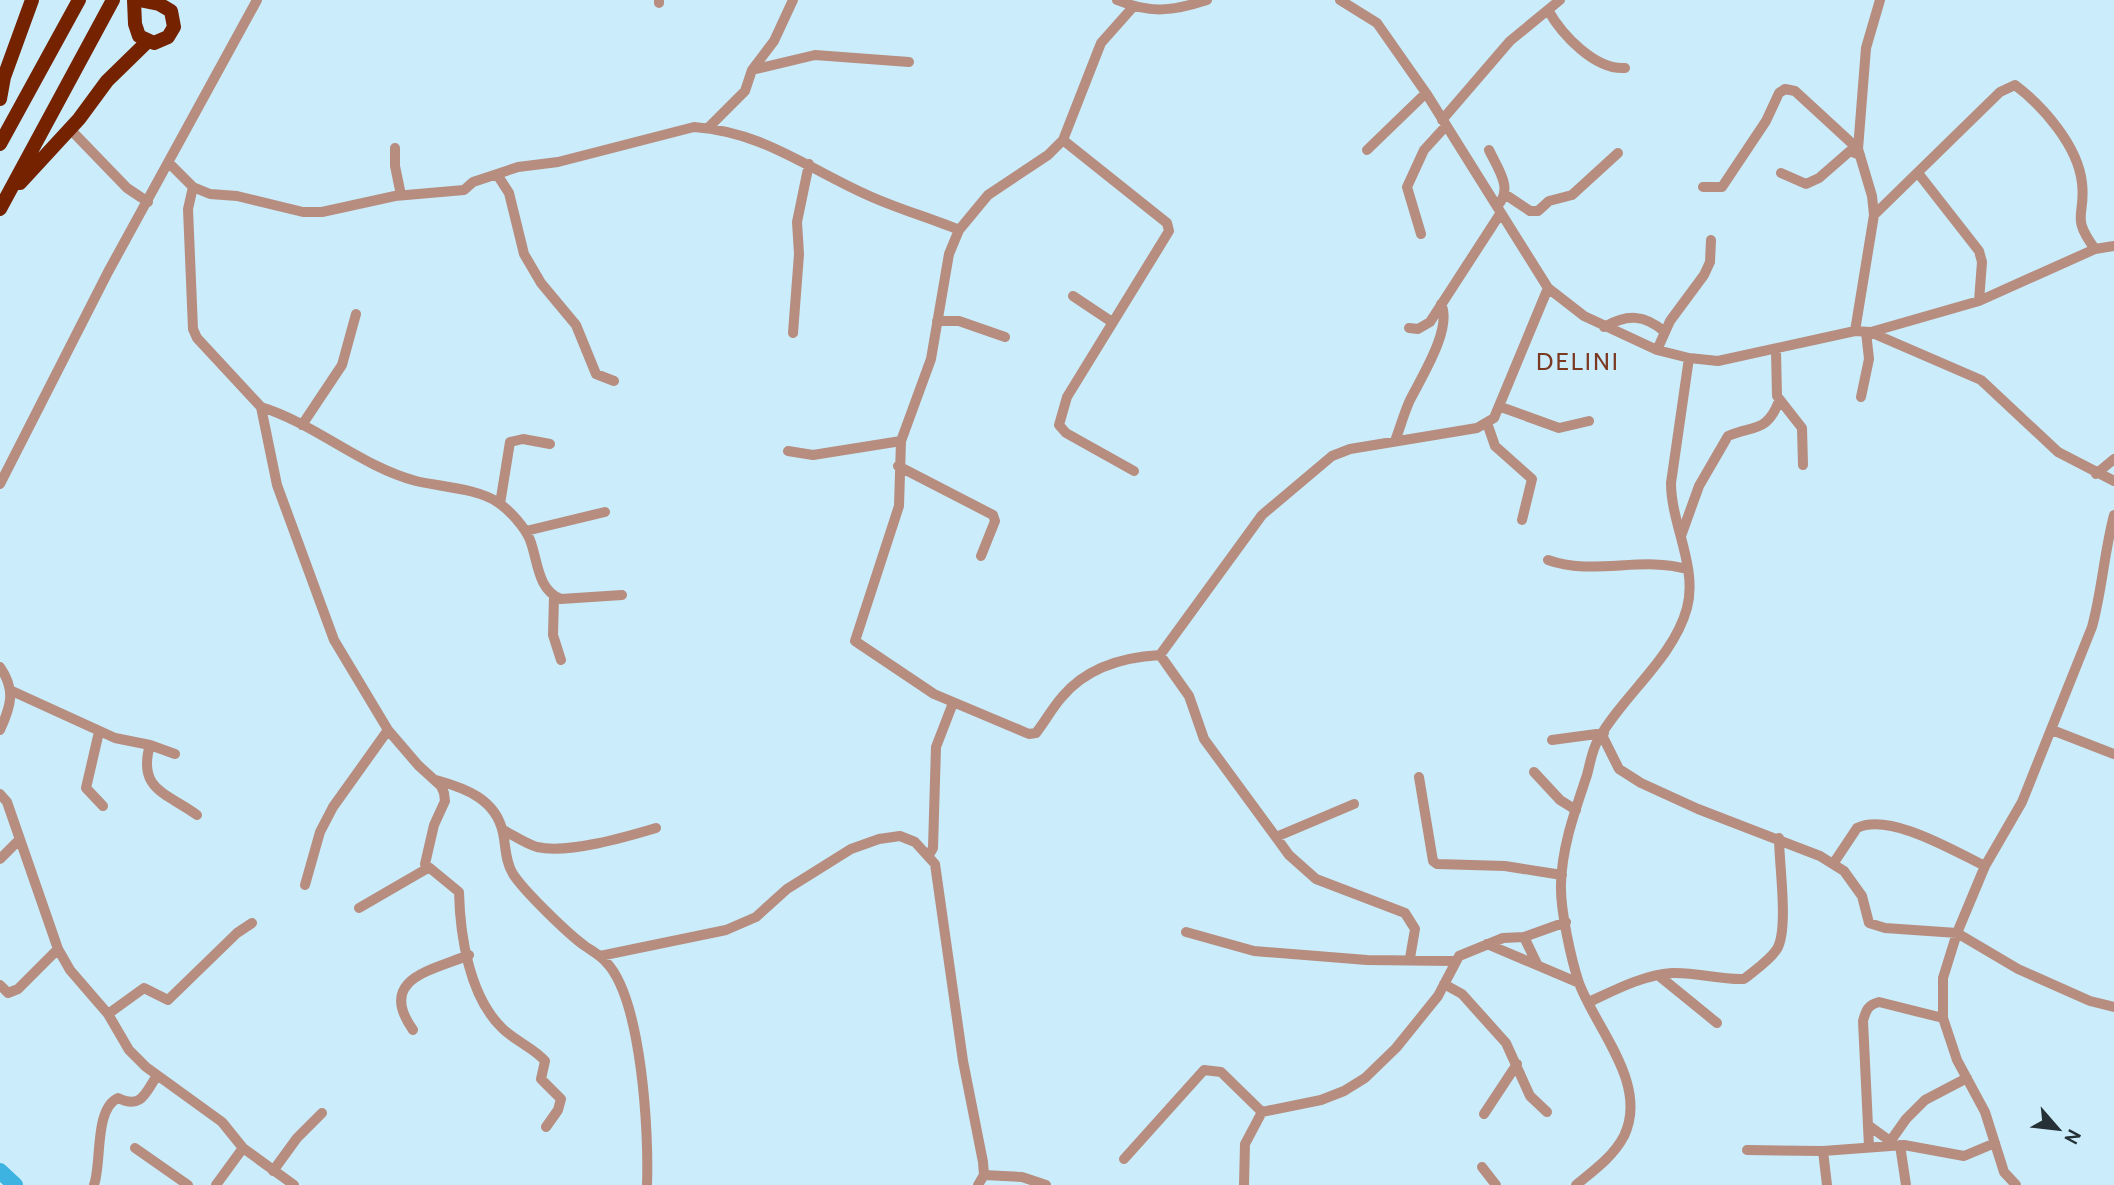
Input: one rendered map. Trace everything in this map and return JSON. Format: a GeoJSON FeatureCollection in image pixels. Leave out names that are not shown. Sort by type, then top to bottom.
{"type":"FeatureCollection","features":[{"type":"Feature","properties":{"kind":"highway"},"geometry":{"type":"LineString","coordinates":[[0,99],[2,73],[32,0]]}},
{"type":"Feature","properties":{"kind":"highway"},"geometry":{"type":"LineString","coordinates":[[0,144],[79,0]]}},
{"type":"Feature","properties":{"kind":"highway"},"geometry":{"type":"LineString","coordinates":[[3,204],[113,0]]}},
{"type":"Feature","properties":{"kind":"highway"},"geometry":{"type":"LineString","coordinates":[[137,0],[167,4],[174,19],[174,27],[161,42],[147,42],[139,36],[135,24],[137,0]]}},
{"type":"Feature","properties":{"kind":"highway"},"geometry":{"type":"LineString","coordinates":[[3,204],[70,129],[107,81],[147,42]]}},
{"type":"Feature","properties":{"kind":"street"},"geometry":{"type":"LineString","coordinates":[[0,484],[18,442],[108,272],[257,0]]}},
{"type":"Feature","properties":{"kind":"street"},"geometry":{"type":"LineString","coordinates":[[1117,0],[1133,7],[1173,11],[1207,0]]}},
{"type":"Feature","properties":{"kind":"street"},"geometry":{"type":"LineString","coordinates":[[1340,0],[1377,23],[1426,93],[1548,288],[1584,316],[1657,350],[1689,358],[1718,360],[1864,332],[1979,302],[2095,249],[2114,246]]}},
{"type":"Feature","properties":{"kind":"street"},"geometry":{"type":"LineString","coordinates":[[1422,234],[1407,187],[1424,150],[1510,41],[1560,0]]}},
{"type":"Feature","properties":{"kind":"street"},"geometry":{"type":"LineString","coordinates":[[1861,397],[1869,359],[1864,332],[1874,215],[1872,196],[1859,152],[1866,48],[1880,0]]}},
{"type":"Feature","properties":{"kind":"street"},"geometry":{"type":"LineString","coordinates":[[708,128],[745,91],[752,70],[774,41],[794,1]]}},
{"type":"Feature","properties":{"kind":"street"},"geometry":{"type":"LineString","coordinates":[[1133,7],[1101,43],[1063,140],[1048,155],[988,195],[960,230],[944,269],[929,364],[901,441],[898,467],[901,493],[899,506],[855,641],[953,703],[1029,734],[1035,733],[1063,695],[1085,677],[1120,660],[1160,655],[1262,515],[1339,451],[1477,428],[1487,423],[1501,407],[1548,288]]}},
{"type":"Feature","properties":{"kind":"street"},"geometry":{"type":"LineString","coordinates":[[1548,10],[1565,35],[1607,68],[1625,68]]}},
{"type":"Feature","properties":{"kind":"street"},"geometry":{"type":"LineString","coordinates":[[752,70],[803,55],[909,62]]}},
{"type":"Feature","properties":{"kind":"street"},"geometry":{"type":"LineString","coordinates":[[1874,215],[2000,92],[2015,85],[2033,98],[2073,152],[2082,183],[2079,209],[2082,231],[2095,249]]}},
{"type":"Feature","properties":{"kind":"street"},"geometry":{"type":"LineString","coordinates":[[1703,187],[1722,187],[1766,121],[1779,93],[1785,89],[1795,91],[1859,152]]}},
{"type":"Feature","properties":{"kind":"street"},"geometry":{"type":"LineString","coordinates":[[1367,150],[1426,93]]}},
{"type":"Feature","properties":{"kind":"street"},"geometry":{"type":"LineString","coordinates":[[169,163],[192,187],[210,194],[250,199],[303,212],[323,212],[401,195],[464,191],[473,182],[498,176],[518,167],[558,162],[674,131],[694,127],[708,128],[764,143],[866,195],[960,230]]}},
{"type":"Feature","properties":{"kind":"street"},"geometry":{"type":"LineString","coordinates":[[70,129],[127,188],[148,202]]}},
{"type":"Feature","properties":{"kind":"street"},"geometry":{"type":"LineString","coordinates":[[1063,140],[1167,223],[1169,231],[1067,397],[1059,425],[1066,433],[1134,471]]}},
{"type":"Feature","properties":{"kind":"street"},"geometry":{"type":"LineString","coordinates":[[395,148],[395,166],[401,195]]}},
{"type":"Feature","properties":{"kind":"street"},"geometry":{"type":"LineString","coordinates":[[1409,328],[1424,327],[1441,304],[1506,195],[1506,187],[1489,150]]}},
{"type":"Feature","properties":{"kind":"street"},"geometry":{"type":"LineString","coordinates":[[1781,173],[1806,184],[1819,178],[1850,151],[1859,152]]}},
{"type":"Feature","properties":{"kind":"street"},"geometry":{"type":"LineString","coordinates":[[1506,195],[1530,211],[1538,211],[1549,201],[1572,195],[1618,153]]}},
{"type":"Feature","properties":{"kind":"street"},"geometry":{"type":"LineString","coordinates":[[793,333],[799,254],[797,222],[809,164]]}},
{"type":"Feature","properties":{"kind":"street"},"geometry":{"type":"LineString","coordinates":[[1918,173],[1979,251],[1982,262],[1979,302]]}},
{"type":"Feature","properties":{"kind":"street"},"geometry":{"type":"LineString","coordinates":[[498,176],[509,193],[524,254],[541,284],[576,325],[596,374],[614,381]]}},
{"type":"Feature","properties":{"kind":"street"},"geometry":{"type":"LineString","coordinates":[[192,187],[188,222],[193,328],[197,338],[261,408],[302,425],[371,464],[398,475],[499,503],[526,531],[540,577],[555,597],[622,596]]}},
{"type":"Feature","properties":{"kind":"street"},"geometry":{"type":"LineString","coordinates":[[1657,350],[1665,332],[1704,275],[1710,262],[1711,240]]}},
{"type":"Feature","properties":{"kind":"street"},"geometry":{"type":"LineString","coordinates":[[1073,296],[1112,322]]}},
{"type":"Feature","properties":{"kind":"street"},"geometry":{"type":"LineString","coordinates":[[1395,442],[1410,401],[1432,358],[1444,317],[1441,304]]}},
{"type":"Feature","properties":{"kind":"street"},"geometry":{"type":"LineString","coordinates":[[302,425],[342,365],[356,314]]}},
{"type":"Feature","properties":{"kind":"street"},"geometry":{"type":"LineString","coordinates":[[1605,327],[1623,316],[1633,316],[1647,320],[1665,332]]}},
{"type":"Feature","properties":{"kind":"street"},"geometry":{"type":"LineString","coordinates":[[937,321],[959,321],[1005,337]]}},
{"type":"Feature","properties":{"kind":"street"},"geometry":{"type":"LineString","coordinates":[[1864,332],[1981,380],[2058,452],[2114,481]]}},
{"type":"Feature","properties":{"kind":"street"},"geometry":{"type":"LineString","coordinates":[[1680,539],[1699,486],[1728,436],[1760,428],[1773,415],[1779,401],[1776,351]]}},
{"type":"Feature","properties":{"kind":"street"},"geometry":{"type":"LineString","coordinates":[[1576,1185],[1607,1160],[1623,1136],[1630,1117],[1629,1095],[1621,1068],[1579,983],[1566,922],[1562,875],[1564,853],[1603,734],[1680,625],[1687,607],[1690,585],[1671,503],[1671,483],[1689,358]]}},
{"type":"Feature","properties":{"kind":"street"},"geometry":{"type":"LineString","coordinates":[[1779,401],[1802,428],[1803,465]]}},
{"type":"Feature","properties":{"kind":"street"},"geometry":{"type":"LineString","coordinates":[[1501,407],[1559,428],[1589,421]]}},
{"type":"Feature","properties":{"kind":"street"},"geometry":{"type":"LineString","coordinates":[[261,408],[276,485],[326,622],[354,677],[388,730],[418,765],[436,780],[446,797],[425,857],[428,868],[457,887],[458,916],[480,992],[493,1017],[502,1028],[545,1061],[541,1079],[561,1099],[558,1110],[546,1127]]}},
{"type":"Feature","properties":{"kind":"street"},"geometry":{"type":"LineString","coordinates":[[1487,423],[1495,446],[1532,479],[1522,520]]}},
{"type":"Feature","properties":{"kind":"street"},"geometry":{"type":"LineString","coordinates":[[499,503],[510,442],[523,439],[550,444]]}},
{"type":"Feature","properties":{"kind":"street"},"geometry":{"type":"LineString","coordinates":[[788,451],[813,455],[901,441]]}},
{"type":"Feature","properties":{"kind":"street"},"geometry":{"type":"LineString","coordinates":[[2096,474],[2114,459]]}},
{"type":"Feature","properties":{"kind":"street"},"geometry":{"type":"LineString","coordinates":[[898,467],[994,517],[981,556]]}},
{"type":"Feature","properties":{"kind":"street"},"geometry":{"type":"LineString","coordinates":[[526,531],[606,512]]}},
{"type":"Feature","properties":{"kind":"street"},"geometry":{"type":"LineString","coordinates":[[2016,1185],[2004,1172],[1985,1112],[1957,1060],[1943,1018],[1943,978],[1957,933],[1985,866],[2022,802],[2052,730],[2099,601],[2104,555],[2114,515]]}},
{"type":"Feature","properties":{"kind":"street"},"geometry":{"type":"LineString","coordinates":[[1548,560],[1565,566],[1662,563],[1687,569]]}},
{"type":"Feature","properties":{"kind":"street"},"geometry":{"type":"LineString","coordinates":[[555,597],[553,635],[561,660]]}},
{"type":"Feature","properties":{"kind":"street"},"geometry":{"type":"LineString","coordinates":[[1160,655],[1189,696],[1204,739],[1276,837],[1316,879],[1410,918],[1415,929],[1410,958]]}},
{"type":"Feature","properties":{"kind":"street"},"geometry":{"type":"LineString","coordinates":[[0,667],[12,691],[9,712],[0,730]]}},
{"type":"Feature","properties":{"kind":"street"},"geometry":{"type":"LineString","coordinates":[[12,691],[100,733],[175,754]]}},
{"type":"Feature","properties":{"kind":"street"},"geometry":{"type":"LineString","coordinates":[[929,855],[933,848],[936,747],[953,703]]}},
{"type":"Feature","properties":{"kind":"street"},"geometry":{"type":"LineString","coordinates":[[305,886],[320,832],[333,807],[388,730]]}},
{"type":"Feature","properties":{"kind":"street"},"geometry":{"type":"LineString","coordinates":[[2052,730],[2114,754]]}},
{"type":"Feature","properties":{"kind":"street"},"geometry":{"type":"LineString","coordinates":[[100,733],[86,788],[103,806]]}},
{"type":"Feature","properties":{"kind":"street"},"geometry":{"type":"LineString","coordinates":[[1552,740],[1603,734]]}},
{"type":"Feature","properties":{"kind":"street"},"geometry":{"type":"LineString","coordinates":[[1603,734],[1619,769],[1641,783],[1698,809],[1779,838],[1844,871],[1862,896],[1869,923],[1885,928],[1957,933],[2018,969],[2090,1000],[2114,1007]]}},
{"type":"Feature","properties":{"kind":"street"},"geometry":{"type":"LineString","coordinates":[[150,745],[146,768],[154,787],[197,815]]}},
{"type":"Feature","properties":{"kind":"street"},"geometry":{"type":"LineString","coordinates":[[1534,772],[1560,800],[1576,810]]}},
{"type":"Feature","properties":{"kind":"street"},"geometry":{"type":"LineString","coordinates":[[1419,777],[1433,861],[1437,864],[1505,866],[1562,875]]}},
{"type":"Feature","properties":{"kind":"street"},"geometry":{"type":"LineString","coordinates":[[436,780],[474,792],[503,830],[536,847],[560,847],[628,837],[656,828]]}},
{"type":"Feature","properties":{"kind":"street"},"geometry":{"type":"LineString","coordinates":[[0,794],[6,802],[58,950],[70,970],[108,1014],[129,1050],[156,1077],[222,1122],[243,1148],[294,1185]]}},
{"type":"Feature","properties":{"kind":"street"},"geometry":{"type":"LineString","coordinates":[[1276,837],[1354,804]]}},
{"type":"Feature","properties":{"kind":"street"},"geometry":{"type":"LineString","coordinates":[[1833,864],[1857,828],[1878,823],[1936,843],[1985,866]]}},
{"type":"Feature","properties":{"kind":"street"},"geometry":{"type":"LineString","coordinates":[[503,830],[509,866],[520,884],[574,937],[600,956],[614,972],[632,1019],[648,1136],[647,1185]]}},
{"type":"Feature","properties":{"kind":"street"},"geometry":{"type":"LineString","coordinates":[[600,956],[742,924],[835,858],[879,839],[900,836],[915,842],[934,864],[944,914],[955,1010],[979,1130],[981,1180],[1022,1177],[1046,1185]]}},
{"type":"Feature","properties":{"kind":"street"},"geometry":{"type":"LineString","coordinates":[[1589,1002],[1635,981],[1658,975],[1673,973],[1744,979],[1777,948],[1784,920],[1779,838]]}},
{"type":"Feature","properties":{"kind":"street"},"geometry":{"type":"LineString","coordinates":[[0,859],[18,841]]}},
{"type":"Feature","properties":{"kind":"street"},"geometry":{"type":"LineString","coordinates":[[359,908],[428,868]]}},
{"type":"Feature","properties":{"kind":"street"},"geometry":{"type":"LineString","coordinates":[[1186,933],[1254,951],[1367,960],[1410,958],[1454,961],[1503,938],[1524,937],[1566,922]]}},
{"type":"Feature","properties":{"kind":"street"},"geometry":{"type":"LineString","coordinates":[[108,1014],[144,988],[167,1000],[237,933],[252,923]]}},
{"type":"Feature","properties":{"kind":"street"},"geometry":{"type":"LineString","coordinates":[[1524,937],[1537,964]]}},
{"type":"Feature","properties":{"kind":"street"},"geometry":{"type":"LineString","coordinates":[[1487,944],[1579,983]]}},
{"type":"Feature","properties":{"kind":"street"},"geometry":{"type":"LineString","coordinates":[[0,985],[8,993],[18,989],[58,950]]}},
{"type":"Feature","properties":{"kind":"street"},"geometry":{"type":"LineString","coordinates":[[413,1030],[401,1012],[399,999],[403,988],[419,975],[469,955]]}},
{"type":"Feature","properties":{"kind":"street"},"geometry":{"type":"LineString","coordinates":[[1262,1112],[1321,1100],[1344,1091],[1365,1078],[1396,1048],[1444,984],[1454,961]]}},
{"type":"Feature","properties":{"kind":"street"},"geometry":{"type":"LineString","coordinates":[[1658,975],[1717,1023]]}},
{"type":"Feature","properties":{"kind":"street"},"geometry":{"type":"LineString","coordinates":[[1444,984],[1462,993],[1506,1043],[1530,1096],[1547,1112]]}},
{"type":"Feature","properties":{"kind":"street"},"geometry":{"type":"LineString","coordinates":[[1869,1147],[1863,1021],[1866,1010],[1871,1004],[1879,1002],[1943,1018]]}},
{"type":"Feature","properties":{"kind":"street"},"geometry":{"type":"LineString","coordinates":[[1484,1114],[1517,1064]]}},
{"type":"Feature","properties":{"kind":"street"},"geometry":{"type":"LineString","coordinates":[[1124,1159],[1204,1070],[1221,1072],[1262,1112]]}},
{"type":"Feature","properties":{"kind":"street"},"geometry":{"type":"LineString","coordinates":[[94,1185],[100,1165],[98,1143],[110,1106],[118,1098],[129,1104],[137,1102],[156,1077]]}},
{"type":"Feature","properties":{"kind":"street"},"geometry":{"type":"LineString","coordinates":[[1892,1144],[1925,1100],[1967,1078]]}},
{"type":"Feature","properties":{"kind":"street"},"geometry":{"type":"LineString","coordinates":[[1244,1185],[1245,1144],[1262,1112]]}},
{"type":"Feature","properties":{"kind":"street"},"geometry":{"type":"LineString","coordinates":[[272,1171],[322,1113]]}},
{"type":"Feature","properties":{"kind":"street"},"geometry":{"type":"LineString","coordinates":[[1868,1125],[1892,1144],[1906,1185]]}},
{"type":"Feature","properties":{"kind":"street"},"geometry":{"type":"LineString","coordinates":[[1747,1150],[1823,1151],[1892,1144],[1964,1156],[1995,1143]]}},
{"type":"Feature","properties":{"kind":"street"},"geometry":{"type":"LineString","coordinates":[[135,1148],[188,1185]]}},
{"type":"Feature","properties":{"kind":"street"},"geometry":{"type":"LineString","coordinates":[[216,1185],[243,1148]]}},
{"type":"Feature","properties":{"kind":"street"},"geometry":{"type":"LineString","coordinates":[[1823,1151],[1827,1185]]}},
{"type":"Feature","properties":{"kind":"street"},"geometry":{"type":"LineString","coordinates":[[1482,1167],[1496,1185]]}},
{"type":"Feature","properties":{"kind":"waterway"},"geometry":{"type":"LineString","coordinates":[[0,1171],[15,1185]]}},
{"type":"Feature","properties":{"kind":"district","name":"DELINI"},"geometry":{"type":"Point","coordinates":[1578,362]}}]}
